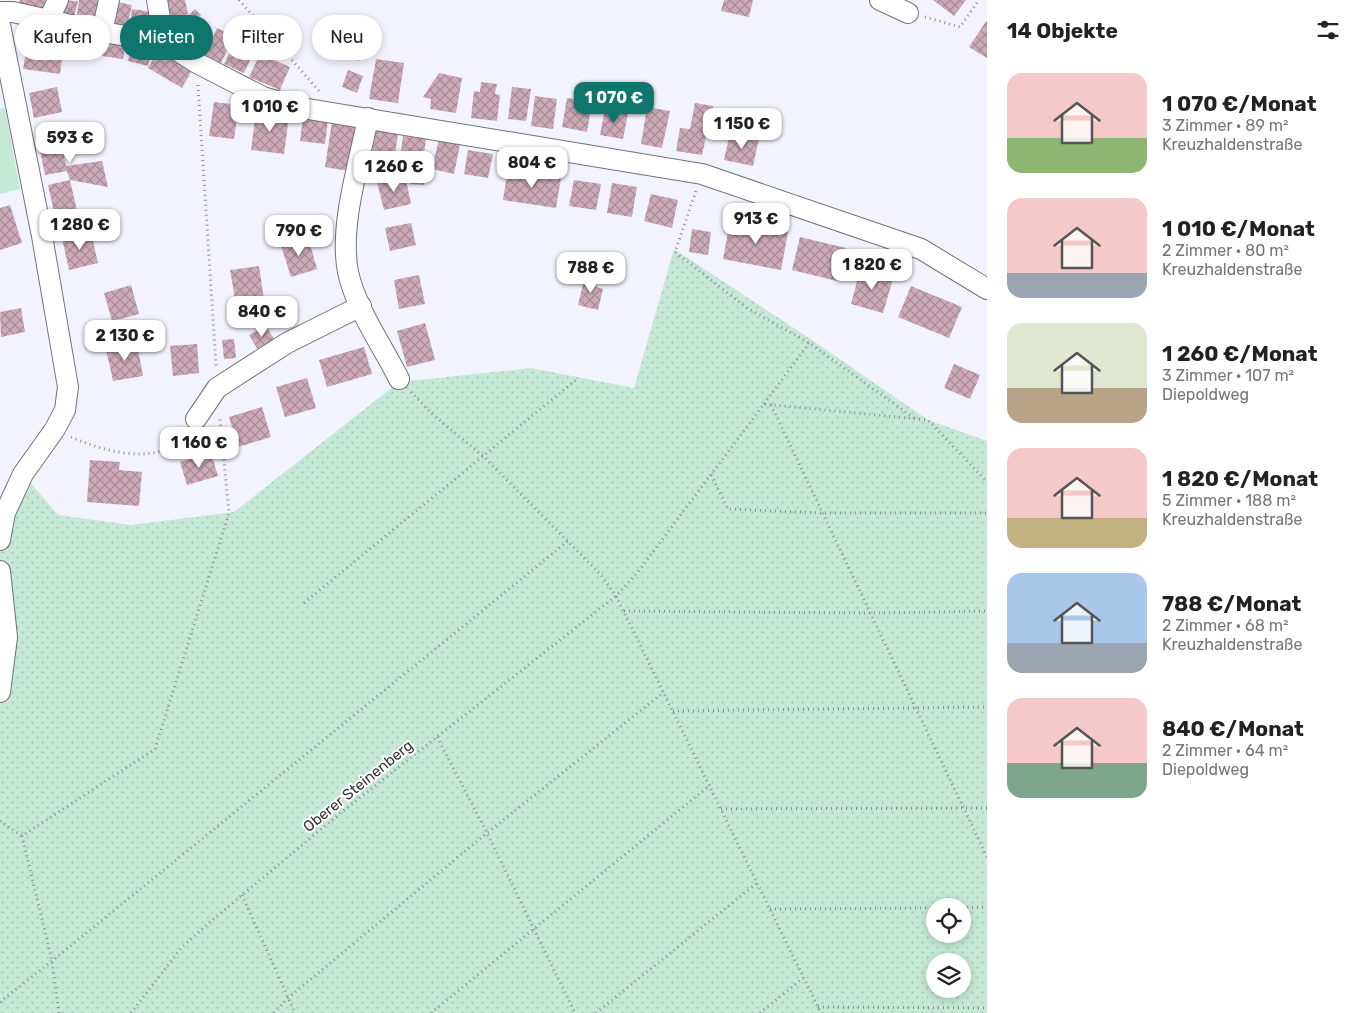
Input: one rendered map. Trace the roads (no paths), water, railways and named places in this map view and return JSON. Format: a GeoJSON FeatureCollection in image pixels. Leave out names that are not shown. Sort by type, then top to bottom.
{"type":"FeatureCollection","features":[{"type":"Feature","properties":{"kind":"street"},"geometry":{"type":"LineString","coordinates":[[50,15],[58,0]]}},
{"type":"Feature","properties":{"kind":"street"},"geometry":{"type":"LineString","coordinates":[[106,15],[109,0]]}},
{"type":"Feature","properties":{"kind":"street"},"geometry":{"type":"LineString","coordinates":[[158,0],[160,15]]}},
{"type":"Feature","properties":{"kind":"street"},"geometry":{"type":"LineString","coordinates":[[880,0],[908,13]]}},
{"type":"Feature","properties":{"kind":"street"},"geometry":{"type":"LineString","coordinates":[[0,12],[28,15]]}},
{"type":"Feature","properties":{"kind":"street"},"geometry":{"type":"LineString","coordinates":[[0,25],[42,236],[68,387],[65,410],[55,429],[23,474],[4,513],[0,540]]}},
{"type":"Feature","properties":{"kind":"street"},"geometry":{"type":"LineString","coordinates":[[192,60],[264,97],[302,108],[702,174],[921,249],[987,289]]}},
{"type":"Feature","properties":{"kind":"street"},"geometry":{"type":"LineString","coordinates":[[368,118],[345,237],[348,273],[361,306],[399,379]]}},
{"type":"Feature","properties":{"kind":"street"},"geometry":{"type":"LineString","coordinates":[[196,419],[217,388],[287,344],[361,306]]}},
{"type":"Feature","properties":{"kind":"street"},"geometry":{"type":"LineString","coordinates":[[0,571],[7,637],[0,692]]}}]}
